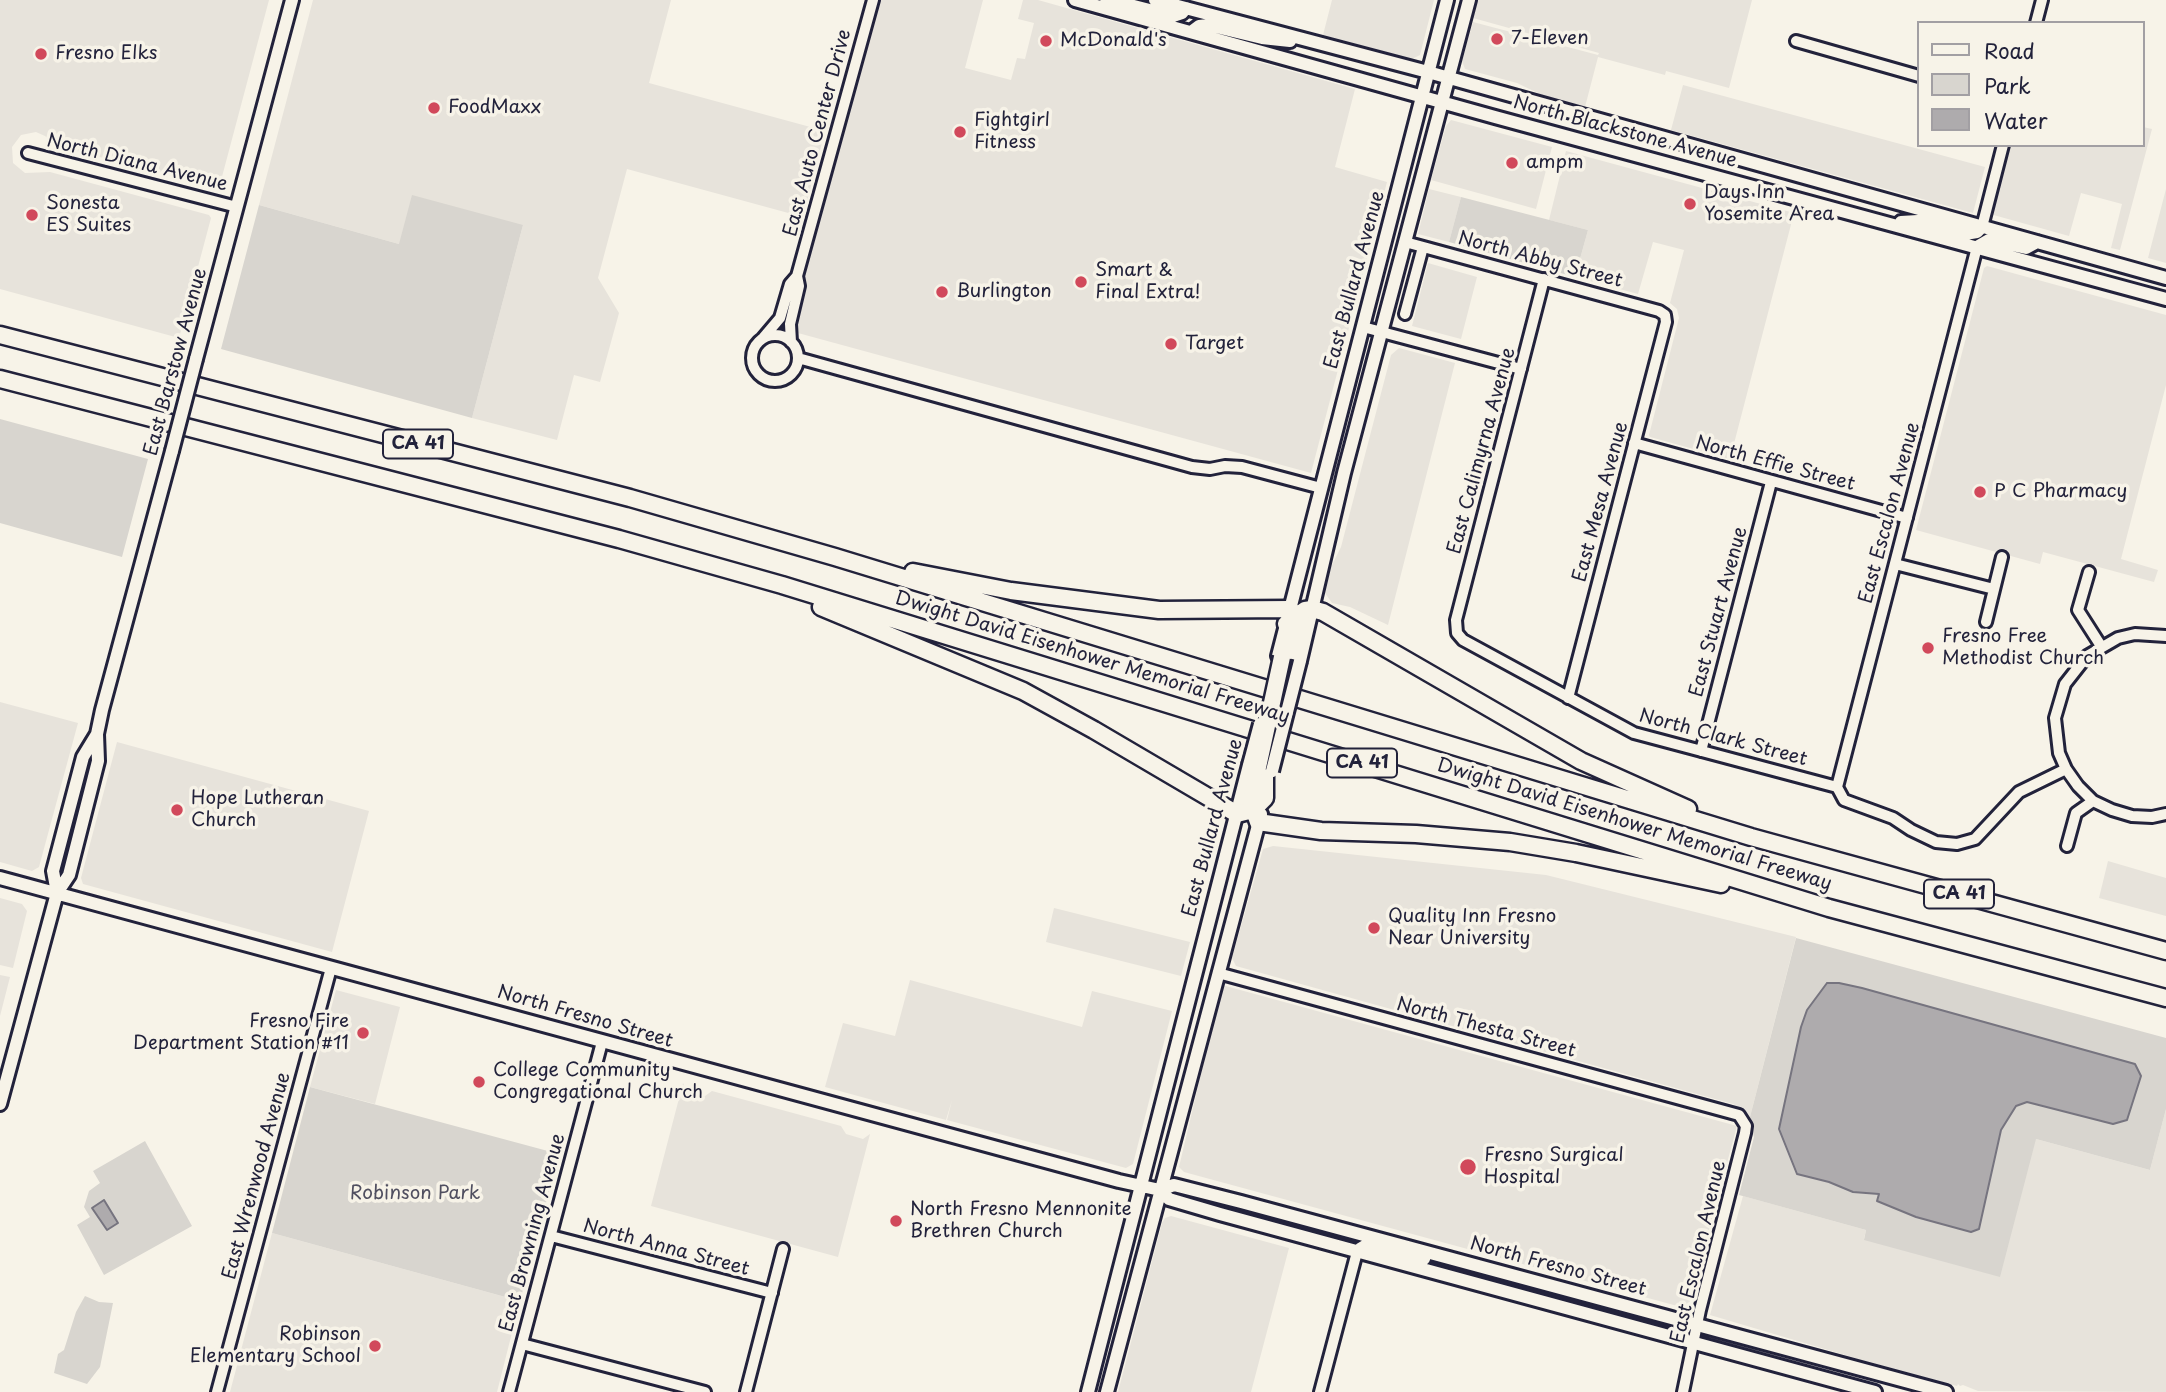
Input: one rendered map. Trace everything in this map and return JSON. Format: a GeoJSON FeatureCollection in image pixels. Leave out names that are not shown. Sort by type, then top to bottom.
{"type":"FeatureCollection","features":[{"type":"Feature","properties":{"kind":"highway","name":"Dwight David Eisenhower Memorial Freeway"},"geometry":{"type":"LineString","coordinates":[[0,335],[630,498],[835,557],[1751,837],[2166,951]]}},
{"type":"Feature","properties":{"kind":"highway","name":"Dwight David Eisenhower Memorial Freeway"},"geometry":{"type":"LineString","coordinates":[[0,379],[619,539],[782,585],[1829,908],[2166,998]]}},
{"type":"Feature","properties":{"kind":"highway"},"geometry":{"type":"LineString","coordinates":[[835,557],[1011,591],[1159,610],[1289,621],[1298,626],[1287,658],[1261,768],[1252,790],[1256,816]]}},
{"type":"Feature","properties":{"kind":"highway"},"geometry":{"type":"LineString","coordinates":[[782,585],[807,601],[1023,691],[1237,814],[1321,831],[1416,834],[1510,842],[1576,853],[1829,908]]}},
{"type":"Feature","properties":{"kind":"highway"},"geometry":{"type":"LineString","coordinates":[[1289,621],[1312,608],[1323,612],[1581,761],[1751,837]]}},
{"type":"Feature","properties":{"kind":"highway"},"geometry":{"type":"LineString","coordinates":[[1287,658],[1289,621]]}},
{"type":"Feature","properties":{"kind":"highway"},"geometry":{"type":"LineString","coordinates":[[1256,816],[1265,798],[1261,768]]}},
{"type":"Feature","properties":{"kind":"main road","name":"East Barstow Avenue"},"geometry":{"type":"LineString","coordinates":[[0,1104],[57,893],[69,875],[98,761],[97,734],[292,0]]}},
{"type":"Feature","properties":{"kind":"main road","name":"North Blackstone Avenue"},"geometry":{"type":"LineString","coordinates":[[1075,0],[2166,299]]}},
{"type":"Feature","properties":{"kind":"main road","name":"North Blackstone Avenue"},"geometry":{"type":"LineString","coordinates":[[1155,0],[1328,44],[2166,278]]}},
{"type":"Feature","properties":{"kind":"main road","name":"East Bullard Avenue"},"geometry":{"type":"LineString","coordinates":[[1289,621],[1447,0]]}},
{"type":"Feature","properties":{"kind":"main road","name":"East Bullard Avenue"},"geometry":{"type":"LineString","coordinates":[[1287,658],[1312,608],[1469,0]]}},
{"type":"Feature","properties":{"kind":"main road"},"geometry":{"type":"LineString","coordinates":[[1100,7],[1114,1],[1173,16],[1182,13],[1186,8]]}},
{"type":"Feature","properties":{"kind":"main road"},"geometry":{"type":"LineString","coordinates":[[1191,32],[1199,26],[1208,25],[1262,38],[1328,44]]}},
{"type":"Feature","properties":{"kind":"main road"},"geometry":{"type":"LineString","coordinates":[[1890,223],[1918,221],[1965,234],[1973,233],[1982,227]]}},
{"type":"Feature","properties":{"kind":"main road"},"geometry":{"type":"LineString","coordinates":[[1977,247],[1989,240],[2026,248],[2037,242]]}},
{"type":"Feature","properties":{"kind":"main road","name":"East Bullard Avenue"},"geometry":{"type":"LineString","coordinates":[[1088,1392],[1237,814],[1261,768]]}},
{"type":"Feature","properties":{"kind":"main road"},"geometry":{"type":"LineString","coordinates":[[1107,1392],[1168,1167],[1256,816]]}},
{"type":"Feature","properties":{"kind":"main road","name":"North Fresno Street"},"geometry":{"type":"LineString","coordinates":[[0,878],[1140,1186],[1160,1190],[1174,1185],[1946,1392]]}},
{"type":"Feature","properties":{"kind":"main road","name":"North Fresno Street"},"geometry":{"type":"LineString","coordinates":[[1160,1190],[1169,1199],[1875,1392]]}},
{"type":"Feature","properties":{"kind":"main road"},"geometry":{"type":"LineString","coordinates":[[1357,1252],[1365,1246],[1448,1265],[1456,1265],[1460,1261]]}},
{"type":"Feature","properties":{"kind":"street","name":"East Auto Center Drive"},"geometry":{"type":"LineString","coordinates":[[763,338],[780,318],[790,284],[797,276],[873,0]]}},
{"type":"Feature","properties":{"kind":"street"},"geometry":{"type":"LineString","coordinates":[[2037,21],[2042,0]]}},
{"type":"Feature","properties":{"kind":"street"},"geometry":{"type":"LineString","coordinates":[[1796,41],[1918,76]]}},
{"type":"Feature","properties":{"kind":"street"},"geometry":{"type":"LineString","coordinates":[[1982,227],[2002,147]]}},
{"type":"Feature","properties":{"kind":"street","name":"North Diana Avenue"},"geometry":{"type":"LineString","coordinates":[[28,153],[237,207]]}},
{"type":"Feature","properties":{"kind":"street","name":"North Abby Street"},"geometry":{"type":"LineString","coordinates":[[1405,242],[1659,311],[1665,315]]}},
{"type":"Feature","properties":{"kind":"street"},"geometry":{"type":"LineString","coordinates":[[1405,314],[1423,247]]}},
{"type":"Feature","properties":{"kind":"street","name":"East Escalon Avenue"},"geometry":{"type":"LineString","coordinates":[[1837,787],[1977,247]]}},
{"type":"Feature","properties":{"kind":"street","name":"East Auto Center Drive"},"geometry":{"type":"LineString","coordinates":[[791,342],[790,324],[799,286],[797,276]]}},
{"type":"Feature","properties":{"kind":"street","name":"East Calimyrna Avenue"},"geometry":{"type":"LineString","coordinates":[[1457,633],[1456,620],[1544,279]]}},
{"type":"Feature","properties":{"kind":"street","name":"East Mesa Avenue"},"geometry":{"type":"LineString","coordinates":[[1568,698],[1666,322],[1665,315]]}},
{"type":"Feature","properties":{"kind":"street"},"geometry":{"type":"LineString","coordinates":[[1363,327],[1521,369]]}},
{"type":"Feature","properties":{"kind":"street"},"geometry":{"type":"LineString","coordinates":[[779,335],[791,342],[796,348],[798,359],[795,369],[785,379],[764,379],[754,369],[752,362],[755,348],[763,338],[779,335]]}},
{"type":"Feature","properties":{"kind":"street"},"geometry":{"type":"LineString","coordinates":[[798,359],[1192,467],[1242,467],[1321,488]]}},
{"type":"Feature","properties":{"kind":"street","name":"North Effie Street"},"geometry":{"type":"LineString","coordinates":[[1634,443],[1907,518]]}},
{"type":"Feature","properties":{"kind":"street","name":"East Stuart Avenue"},"geometry":{"type":"LineString","coordinates":[[1701,751],[1771,482]]}},
{"type":"Feature","properties":{"kind":"street"},"geometry":{"type":"LineString","coordinates":[[1986,622],[2002,557]]}},
{"type":"Feature","properties":{"kind":"street"},"geometry":{"type":"LineString","coordinates":[[1895,564],[1994,589]]}},
{"type":"Feature","properties":{"kind":"street"},"geometry":{"type":"LineString","coordinates":[[2089,572],[2078,610],[2101,646]]}},
{"type":"Feature","properties":{"kind":"street","name":"North Clark Street"},"geometry":{"type":"LineString","coordinates":[[1457,633],[1463,640],[1634,733],[1837,787]]}},
{"type":"Feature","properties":{"kind":"street"},"geometry":{"type":"LineString","coordinates":[[2166,636],[2135,634],[2118,638],[2087,656],[2065,684],[2058,700],[2055,718],[2055,736],[2066,769],[2078,786],[2093,800],[2132,816],[2152,817],[2166,814]]}},
{"type":"Feature","properties":{"kind":"street"},"geometry":{"type":"LineString","coordinates":[[1837,787],[1844,800],[1893,818],[1936,842],[1957,844],[1975,839],[2019,792],[2066,769]]}},
{"type":"Feature","properties":{"kind":"street"},"geometry":{"type":"LineString","coordinates":[[2067,846],[2076,813],[2093,800]]}},
{"type":"Feature","properties":{"kind":"street","name":"East Wrenwood Avenue"},"geometry":{"type":"LineString","coordinates":[[217,1392],[331,968]]}},
{"type":"Feature","properties":{"kind":"street","name":"North Thesta Street"},"geometry":{"type":"LineString","coordinates":[[1218,973],[1733,1112],[1744,1120]]}},
{"type":"Feature","properties":{"kind":"street","name":"East Browning Avenue"},"geometry":{"type":"LineString","coordinates":[[509,1392],[601,1042]]}},
{"type":"Feature","properties":{"kind":"street","name":"East Escalon Avenue"},"geometry":{"type":"LineString","coordinates":[[1683,1392],[1745,1133],[1744,1120]]}},
{"type":"Feature","properties":{"kind":"street","name":"North Anna Street"},"geometry":{"type":"LineString","coordinates":[[551,1236],[772,1293]]}},
{"type":"Feature","properties":{"kind":"street"},"geometry":{"type":"LineString","coordinates":[[746,1392],[783,1250]]}},
{"type":"Feature","properties":{"kind":"street"},"geometry":{"type":"LineString","coordinates":[[1320,1392],[1357,1252]]}},
{"type":"Feature","properties":{"kind":"street"},"geometry":{"type":"LineString","coordinates":[[522,1343],[705,1392]]}},
{"type":"Feature","properties":{"kind":"shaded area"},"geometry":{"type":"Polygon","coordinates":[[[0,0],[269,0],[219,188],[57,146],[36,132],[21,135],[12,147],[13,163],[25,173],[50,172],[209,215],[211,218],[179,338],[0,289],[0,0]]]}},
{"type":"Feature","properties":{"kind":"shaded area"},"geometry":{"type":"Polygon","coordinates":[[[313,0],[671,0],[649,83],[825,131],[803,217],[627,169],[598,278],[619,313],[600,382],[574,375],[557,440],[472,418],[523,225],[399,244],[259,205],[313,0]]]}},
{"type":"Feature","properties":{"kind":"shaded area"},"geometry":{"type":"Polygon","coordinates":[[[873,0],[983,0],[965,68],[1011,80],[1017,58],[1025,59],[1034,23],[1018,19],[1023,0],[1038,0],[1355,89],[1335,167],[1387,182],[1311,473],[787,330],[873,0]]]}},
{"type":"Feature","properties":{"kind":"shaded area"},"geometry":{"type":"Polygon","coordinates":[[[1332,0],[1434,0],[1420,55],[1412,59],[1323,35],[1332,0]]]}},
{"type":"Feature","properties":{"kind":"shaded area"},"geometry":{"type":"Polygon","coordinates":[[[1478,0],[1752,0],[1729,88],[1598,57],[1585,107],[1542,95],[1517,83],[1465,69],[1462,61],[1473,22],[1598,55],[1599,53],[1473,18],[1478,0]]]}},
{"type":"Feature","properties":{"kind":"shaded area"},"geometry":{"type":"Polygon","coordinates":[[[1683,85],[1985,167],[1973,213],[1671,130],[1683,85]]]}},
{"type":"Feature","properties":{"kind":"shaded area"},"geometry":{"type":"Polygon","coordinates":[[[1451,120],[1552,147],[1536,209],[1431,180],[1446,126],[1451,120]]]}},
{"type":"Feature","properties":{"kind":"shaded area"},"geometry":{"type":"Polygon","coordinates":[[[2145,127],[2152,129],[2120,250],[2111,248],[2122,204],[2081,193],[2069,236],[1990,214],[2007,147],[2145,147],[2145,127]]]}},
{"type":"Feature","properties":{"kind":"shaded area"},"geometry":{"type":"Polygon","coordinates":[[[1566,151],[1794,213],[1730,459],[1650,437],[1679,318],[1677,309],[1670,303],[1684,250],[1653,242],[1638,294],[1575,277],[1588,230],[1549,220],[1566,151]]]}},
{"type":"Feature","properties":{"kind":"shaded area"},"geometry":{"type":"Polygon","coordinates":[[[1429,189],[1461,197],[1449,242],[1418,234],[1429,189]]]}},
{"type":"Feature","properties":{"kind":"shaded area"},"geometry":{"type":"Polygon","coordinates":[[[2166,189],[2166,263],[2148,258],[2166,189]]]}},
{"type":"Feature","properties":{"kind":"shaded area"},"geometry":{"type":"Polygon","coordinates":[[[1428,263],[1477,277],[1461,339],[1412,326],[1428,263]]]}},
{"type":"Feature","properties":{"kind":"shaded area"},"geometry":{"type":"Polygon","coordinates":[[[1987,266],[2166,315],[2166,385],[2121,559],[2158,570],[2154,582],[2043,552],[2040,564],[1916,530],[1984,268],[1987,266]]]}},
{"type":"Feature","properties":{"kind":"shaded area"},"geometry":{"type":"Polygon","coordinates":[[[1399,348],[1455,363],[1388,625],[1350,607],[1332,603],[1325,593],[1331,567],[1341,547],[1391,355],[1399,348]]]}},
{"type":"Feature","properties":{"kind":"shaded area"},"geometry":{"type":"Polygon","coordinates":[[[0,702],[78,723],[39,867],[32,871],[0,862],[0,702]]]}},
{"type":"Feature","properties":{"kind":"shaded area"},"geometry":{"type":"Polygon","coordinates":[[[117,742],[369,811],[332,952],[83,884],[81,878],[117,742]]]}},
{"type":"Feature","properties":{"kind":"shaded area"},"geometry":{"type":"Polygon","coordinates":[[[1273,846],[1546,875],[1796,937],[1750,1117],[1733,1104],[1236,966],[1232,958],[1263,849],[1273,846]]]}},
{"type":"Feature","properties":{"kind":"shaded area"},"geometry":{"type":"Polygon","coordinates":[[[2108,861],[2166,878],[2166,916],[2099,898],[2108,861]]]}},
{"type":"Feature","properties":{"kind":"shaded area"},"geometry":{"type":"Polygon","coordinates":[[[0,898],[22,904],[27,911],[13,968],[0,965],[0,898]]]}},
{"type":"Feature","properties":{"kind":"shaded area"},"geometry":{"type":"Polygon","coordinates":[[[1054,908],[1190,942],[1181,976],[1046,942],[1054,908]]]}},
{"type":"Feature","properties":{"kind":"shaded area"},"geometry":{"type":"Polygon","coordinates":[[[0,975],[10,977],[0,1016],[0,975]]]}},
{"type":"Feature","properties":{"kind":"shaded area"},"geometry":{"type":"Polygon","coordinates":[[[910,980],[1082,1027],[1092,991],[1172,1011],[1133,1164],[1126,1168],[947,1120],[952,1100],[946,1120],[825,1087],[843,1023],[895,1036],[910,980]]]}},
{"type":"Feature","properties":{"kind":"shaded area"},"geometry":{"type":"Polygon","coordinates":[[[1222,985],[1737,1126],[1689,1304],[1681,1307],[1184,1172],[1179,1167],[1222,985]]]}},
{"type":"Feature","properties":{"kind":"shaded area"},"geometry":{"type":"Polygon","coordinates":[[[336,990],[400,1007],[375,1104],[310,1087],[336,990]]]}},
{"type":"Feature","properties":{"kind":"shaded area"},"geometry":{"type":"Polygon","coordinates":[[[683,1083],[687,1091],[705,1096],[712,1091],[841,1126],[846,1134],[863,1139],[870,1134],[838,1257],[651,1206],[683,1083]]]}},
{"type":"Feature","properties":{"kind":"shaded area"},"geometry":{"type":"Polygon","coordinates":[[[2166,1109],[2166,1392],[1978,1391],[1710,1315],[1743,1196],[1866,1230],[1864,1239],[2036,1139],[2150,1170],[2166,1109]]]}},
{"type":"Feature","properties":{"kind":"shaded area"},"geometry":{"type":"Polygon","coordinates":[[[1171,1216],[1289,1248],[1251,1392],[1118,1392],[1162,1223],[1165,1218],[1171,1216]]]}},
{"type":"Feature","properties":{"kind":"shaded area","name":"Robinson Elementary School"},"geometry":{"type":"Polygon","coordinates":[[[272,1233],[520,1301],[497,1392],[230,1392],[272,1233]]]}},
{"type":"Feature","properties":{"kind":"green space"},"geometry":{"type":"Polygon","coordinates":[[[412,195],[523,225],[472,418],[221,349],[259,205],[399,244],[412,195]]]}},
{"type":"Feature","properties":{"kind":"green space"},"geometry":{"type":"Polygon","coordinates":[[[1461,197],[1588,230],[1575,277],[1449,242],[1461,197]]]}},
{"type":"Feature","properties":{"kind":"green space"},"geometry":{"type":"Polygon","coordinates":[[[0,419],[148,459],[122,557],[0,523],[0,419]]]}},
{"type":"Feature","properties":{"kind":"green space"},"geometry":{"type":"Polygon","coordinates":[[[1796,938],[2166,1038],[2166,1109],[2150,1170],[2036,1139],[2000,1277],[1864,1240],[1866,1230],[1739,1195],[1754,1137],[1750,1117],[1796,938]]]}},
{"type":"Feature","properties":{"kind":"green space","name":"Robinson Park"},"geometry":{"type":"Polygon","coordinates":[[[310,1087],[559,1154],[520,1301],[272,1233],[310,1087]]]}},
{"type":"Feature","properties":{"kind":"green space"},"geometry":{"type":"Polygon","coordinates":[[[145,1141],[192,1226],[104,1275],[77,1225],[90,1217],[84,1207],[89,1191],[100,1183],[93,1171],[145,1141]]]}},
{"type":"Feature","properties":{"kind":"green space"},"geometry":{"type":"Polygon","coordinates":[[[85,1296],[99,1302],[113,1303],[100,1367],[87,1384],[54,1373],[58,1354],[64,1350],[76,1312],[85,1296]]]}},
{"type":"Feature","properties":{"kind":"water"},"geometry":{"type":"Polygon","coordinates":[[[1827,983],[1862,988],[2135,1064],[2141,1076],[2127,1120],[2113,1124],[2027,1102],[2016,1106],[2001,1130],[1979,1229],[1971,1232],[1916,1217],[1877,1201],[1879,1194],[1853,1192],[1829,1182],[1797,1174],[1779,1129],[1801,1027],[1807,1010],[1827,983]]]}},
{"type":"Feature","properties":{"kind":"water"},"geometry":{"type":"Polygon","coordinates":[[[104,1200],[118,1223],[107,1230],[92,1208],[104,1200]]]}},
{"type":"Feature","properties":{"kind":"place","name":"7-Eleven"},"geometry":{"type":"Point","coordinates":[1497,39]}},
{"type":"Feature","properties":{"kind":"place","name":"McDonald's"},"geometry":{"type":"Point","coordinates":[1046,41]}},
{"type":"Feature","properties":{"kind":"place","name":"Fresno Elks"},"geometry":{"type":"Point","coordinates":[41,54]}},
{"type":"Feature","properties":{"kind":"place","name":"FoodMaxx"},"geometry":{"type":"Point","coordinates":[434,108]}},
{"type":"Feature","properties":{"kind":"place","name":"Fightgirl Fitness"},"geometry":{"type":"Point","coordinates":[960,132]}},
{"type":"Feature","properties":{"kind":"place","name":"ampm"},"geometry":{"type":"Point","coordinates":[1512,163]}},
{"type":"Feature","properties":{"kind":"place","name":"Days Inn Yosemite Area"},"geometry":{"type":"Point","coordinates":[1690,204]}},
{"type":"Feature","properties":{"kind":"place","name":"Sonesta ES Suites"},"geometry":{"type":"Point","coordinates":[32,215]}},
{"type":"Feature","properties":{"kind":"place","name":"Smart & Final Extra!"},"geometry":{"type":"Point","coordinates":[1081,282]}},
{"type":"Feature","properties":{"kind":"place","name":"Burlington"},"geometry":{"type":"Point","coordinates":[942,292]}},
{"type":"Feature","properties":{"kind":"place","name":"Target"},"geometry":{"type":"Point","coordinates":[1171,344]}},
{"type":"Feature","properties":{"kind":"place","name":"P C Pharmacy"},"geometry":{"type":"Point","coordinates":[1980,492]}},
{"type":"Feature","properties":{"kind":"place","name":"Fresno Free Methodist Church"},"geometry":{"type":"Point","coordinates":[1928,648]}},
{"type":"Feature","properties":{"kind":"place","name":"Hope Lutheran Church"},"geometry":{"type":"Point","coordinates":[177,810]}},
{"type":"Feature","properties":{"kind":"place","name":"Quality Inn Fresno Near University"},"geometry":{"type":"Point","coordinates":[1374,928]}},
{"type":"Feature","properties":{"kind":"place","name":"Fresno Fire Department Station #11"},"geometry":{"type":"Point","coordinates":[363,1033]}},
{"type":"Feature","properties":{"kind":"place","name":"College Community Congregational Church"},"geometry":{"type":"Point","coordinates":[479,1082]}},
{"type":"Feature","properties":{"kind":"place","name":"Fresno Surgical Hospital"},"geometry":{"type":"Point","coordinates":[1468,1167]}},
{"type":"Feature","properties":{"kind":"place","name":"North Fresno Mennonite Brethren Church"},"geometry":{"type":"Point","coordinates":[896,1221]}},
{"type":"Feature","properties":{"kind":"place","name":"Robinson Elementary School"},"geometry":{"type":"Point","coordinates":[375,1346]}}]}
